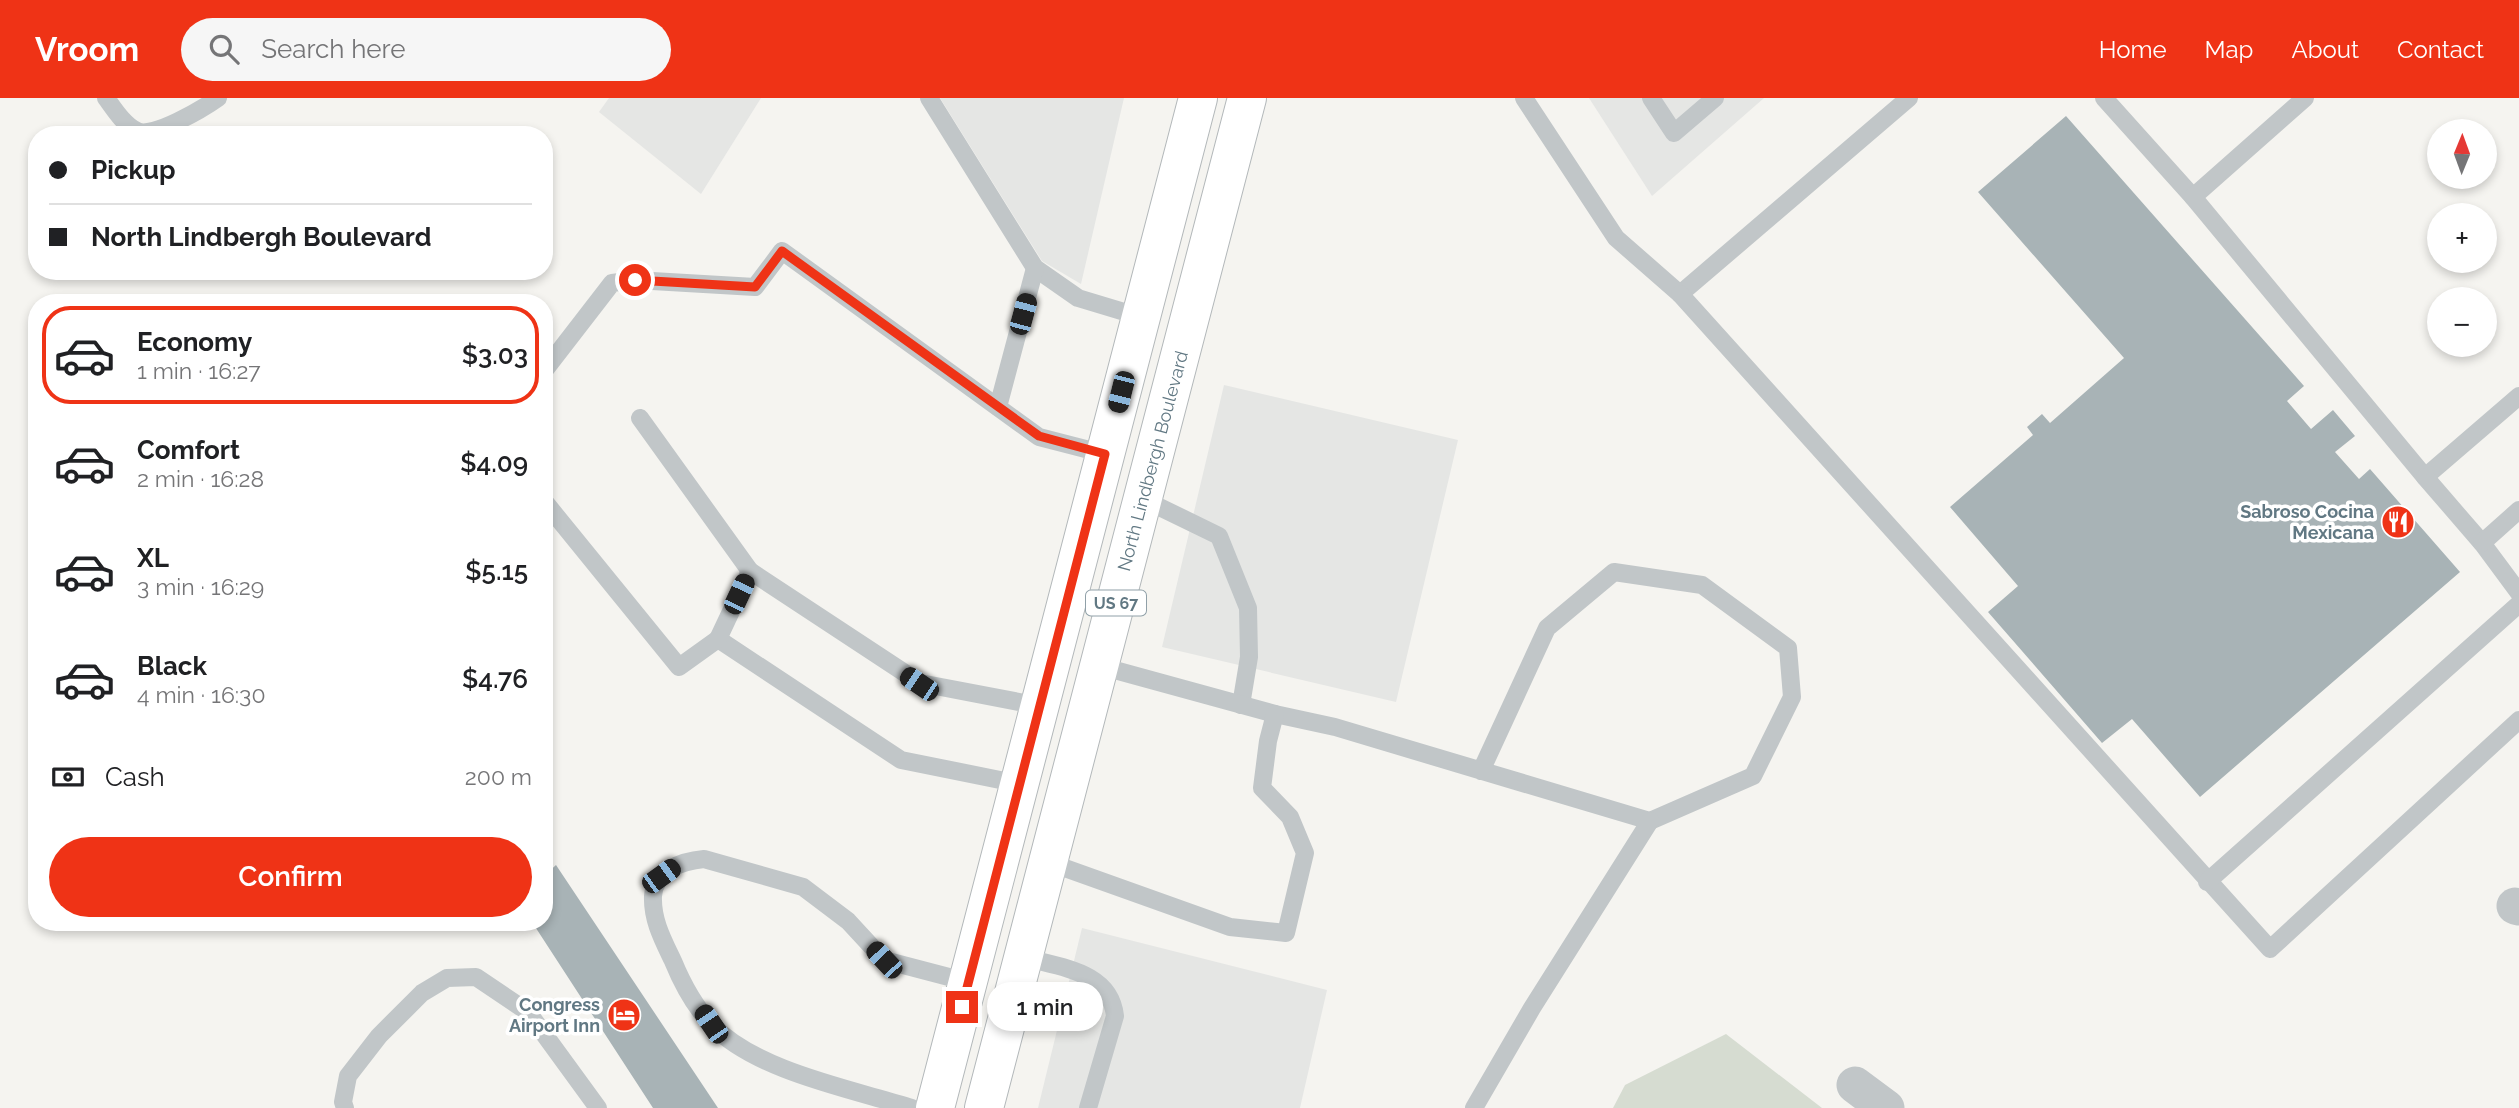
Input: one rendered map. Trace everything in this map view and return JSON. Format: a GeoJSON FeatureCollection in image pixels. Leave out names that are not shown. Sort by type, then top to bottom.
{"type":"FeatureCollection","features":[{"type":"Feature","properties":{"kind":"highway","name":"US 67"},"geometry":{"type":"LineString","coordinates":[[935,1108],[1198,98]]}},
{"type":"Feature","properties":{"kind":"highway","name":"North Lindbergh Boulevard"},"geometry":{"type":"LineString","coordinates":[[984,1108],[1247,98]]}},
{"type":"Feature","properties":{"kind":"street"},"geometry":{"type":"LineString","coordinates":[[1855,1085],[1886,1108]]}},
{"type":"Feature","properties":{"kind":"lane"},"geometry":{"type":"LineString","coordinates":[[106,98],[130,126]]}},
{"type":"Feature","properties":{"kind":"lane"},"geometry":{"type":"LineString","coordinates":[[167,126],[218,98]]}},
{"type":"Feature","properties":{"kind":"lane"},"geometry":{"type":"LineString","coordinates":[[929,98],[1035,268],[1079,298],[1141,317]]}},
{"type":"Feature","properties":{"kind":"lane"},"geometry":{"type":"LineString","coordinates":[[1524,98],[1616,237],[1680,294],[2270,949],[2519,720]]}},
{"type":"Feature","properties":{"kind":"lane"},"geometry":{"type":"LineString","coordinates":[[1651,98],[1674,133],[1715,98]]}},
{"type":"Feature","properties":{"kind":"lane"},"geometry":{"type":"LineString","coordinates":[[1680,294],[1909,98]]}},
{"type":"Feature","properties":{"kind":"lane"},"geometry":{"type":"LineString","coordinates":[[2104,98],[2193,197],[2482,543],[2519,593]]}},
{"type":"Feature","properties":{"kind":"lane"},"geometry":{"type":"LineString","coordinates":[[2193,197],[2305,98]]}},
{"type":"Feature","properties":{"kind":"lane"},"geometry":{"type":"LineString","coordinates":[[553,359],[611,283],[635,280],[755,287],[782,251],[1039,436],[1105,454]]}},
{"type":"Feature","properties":{"kind":"lane"},"geometry":{"type":"LineString","coordinates":[[998,407],[1035,268]]}},
{"type":"Feature","properties":{"kind":"lane"},"geometry":{"type":"LineString","coordinates":[[2425,477],[2519,396]]}},
{"type":"Feature","properties":{"kind":"lane"},"geometry":{"type":"LineString","coordinates":[[640,418],[750,571],[919,684],[1040,706]]}},
{"type":"Feature","properties":{"kind":"lane"},"geometry":{"type":"LineString","coordinates":[[1143,499],[1219,536],[1248,608],[1249,657],[1241,705]]}},
{"type":"Feature","properties":{"kind":"lane"},"geometry":{"type":"LineString","coordinates":[[2482,543],[2519,510]]}},
{"type":"Feature","properties":{"kind":"lane"},"geometry":{"type":"LineString","coordinates":[[553,512],[679,667],[718,639],[750,571]]}},
{"type":"Feature","properties":{"kind":"lane"},"geometry":{"type":"LineString","coordinates":[[1474,1108],[1532,1008],[1650,821],[1753,775],[1792,697],[1788,648],[1702,585],[1614,572],[1547,628],[1481,771]]}},
{"type":"Feature","properties":{"kind":"lane"},"geometry":{"type":"LineString","coordinates":[[2207,882],[2519,604]]}},
{"type":"Feature","properties":{"kind":"lane"},"geometry":{"type":"LineString","coordinates":[[718,639],[901,760],[1020,784]]}},
{"type":"Feature","properties":{"kind":"lane"},"geometry":{"type":"LineString","coordinates":[[1100,666],[1275,714],[1335,727],[1650,821]]}},
{"type":"Feature","properties":{"kind":"lane"},"geometry":{"type":"LineString","coordinates":[[1048,862],[1230,928],[1286,933],[1305,853],[1290,817],[1262,789],[1268,741],[1275,714]]}},
{"type":"Feature","properties":{"kind":"lane"},"geometry":{"type":"LineString","coordinates":[[912,1108],[772,1065],[737,1046],[711,1024],[682,981],[656,923],[654,890],[661,876],[673,867],[689,860],[704,859],[803,887],[848,921],[884,960],[968,982]]}},
{"type":"Feature","properties":{"kind":"lane"},"geometry":{"type":"LineString","coordinates":[[1023,957],[1091,978],[1104,987],[1113,1001],[1115,1017],[1088,1108]]}},
{"type":"Feature","properties":{"kind":"lane"},"geometry":{"type":"LineString","coordinates":[[345,1108],[343,1102],[348,1076],[379,1036],[422,993],[447,978],[476,977],[528,1012],[597,1108]]}},
{"type":"Feature","properties":{"kind":"shaded area"},"geometry":{"type":"Polygon","coordinates":[[[609,98],[761,98],[701,194],[599,112],[609,98]]]}},
{"type":"Feature","properties":{"kind":"shaded area"},"geometry":{"type":"Polygon","coordinates":[[[940,98],[1124,98],[1081,284],[1042,261],[940,98]]]}},
{"type":"Feature","properties":{"kind":"shaded area"},"geometry":{"type":"Polygon","coordinates":[[[1589,98],[1764,98],[1652,196],[1589,98]]]}},
{"type":"Feature","properties":{"kind":"shaded area"},"geometry":{"type":"Polygon","coordinates":[[[1224,385],[1458,440],[1396,702],[1162,647],[1224,385]]]}},
{"type":"Feature","properties":{"kind":"shaded area"},"geometry":{"type":"Polygon","coordinates":[[[1082,928],[1327,990],[1300,1108],[1038,1108],[1082,928]]]}},
{"type":"Feature","properties":{"kind":"shaded area"},"geometry":{"type":"Polygon","coordinates":[[[1726,1034],[1822,1108],[1613,1108],[1625,1085],[1726,1034]]]}},
{"type":"Feature","properties":{"kind":"building"},"geometry":{"type":"Polygon","coordinates":[[[2066,116],[2304,386],[2287,401],[2311,429],[2333,410],[2355,436],[2335,452],[2359,479],[2370,469],[2460,572],[2200,797],[2132,719],[2102,743],[1988,612],[2018,586],[1950,507],[2033,435],[2027,427],[2042,414],[2050,423],[2124,358],[1978,192],[2066,116]]]}},
{"type":"Feature","properties":{"kind":"building","name":"Congress Airport Inn"},"geometry":{"type":"Polygon","coordinates":[[[556,865],[718,1108],[653,1108],[538,931],[553,931],[553,868],[556,865]]]}},
{"type":"Feature","properties":{"kind":"place","name":"Sabroso Cocina Mexicana"},"geometry":{"type":"Point","coordinates":[2398,522]}},
{"type":"Feature","properties":{"kind":"place","name":"Congress Airport Inn"},"geometry":{"type":"Point","coordinates":[624,1015]}},
{"type":"Feature","properties":{"kind":"route"},"geometry":{"type":"LineString","coordinates":[[635,280],[755,287],[782,251],[1039,436],[1105,454],[962,1007]]}}]}
